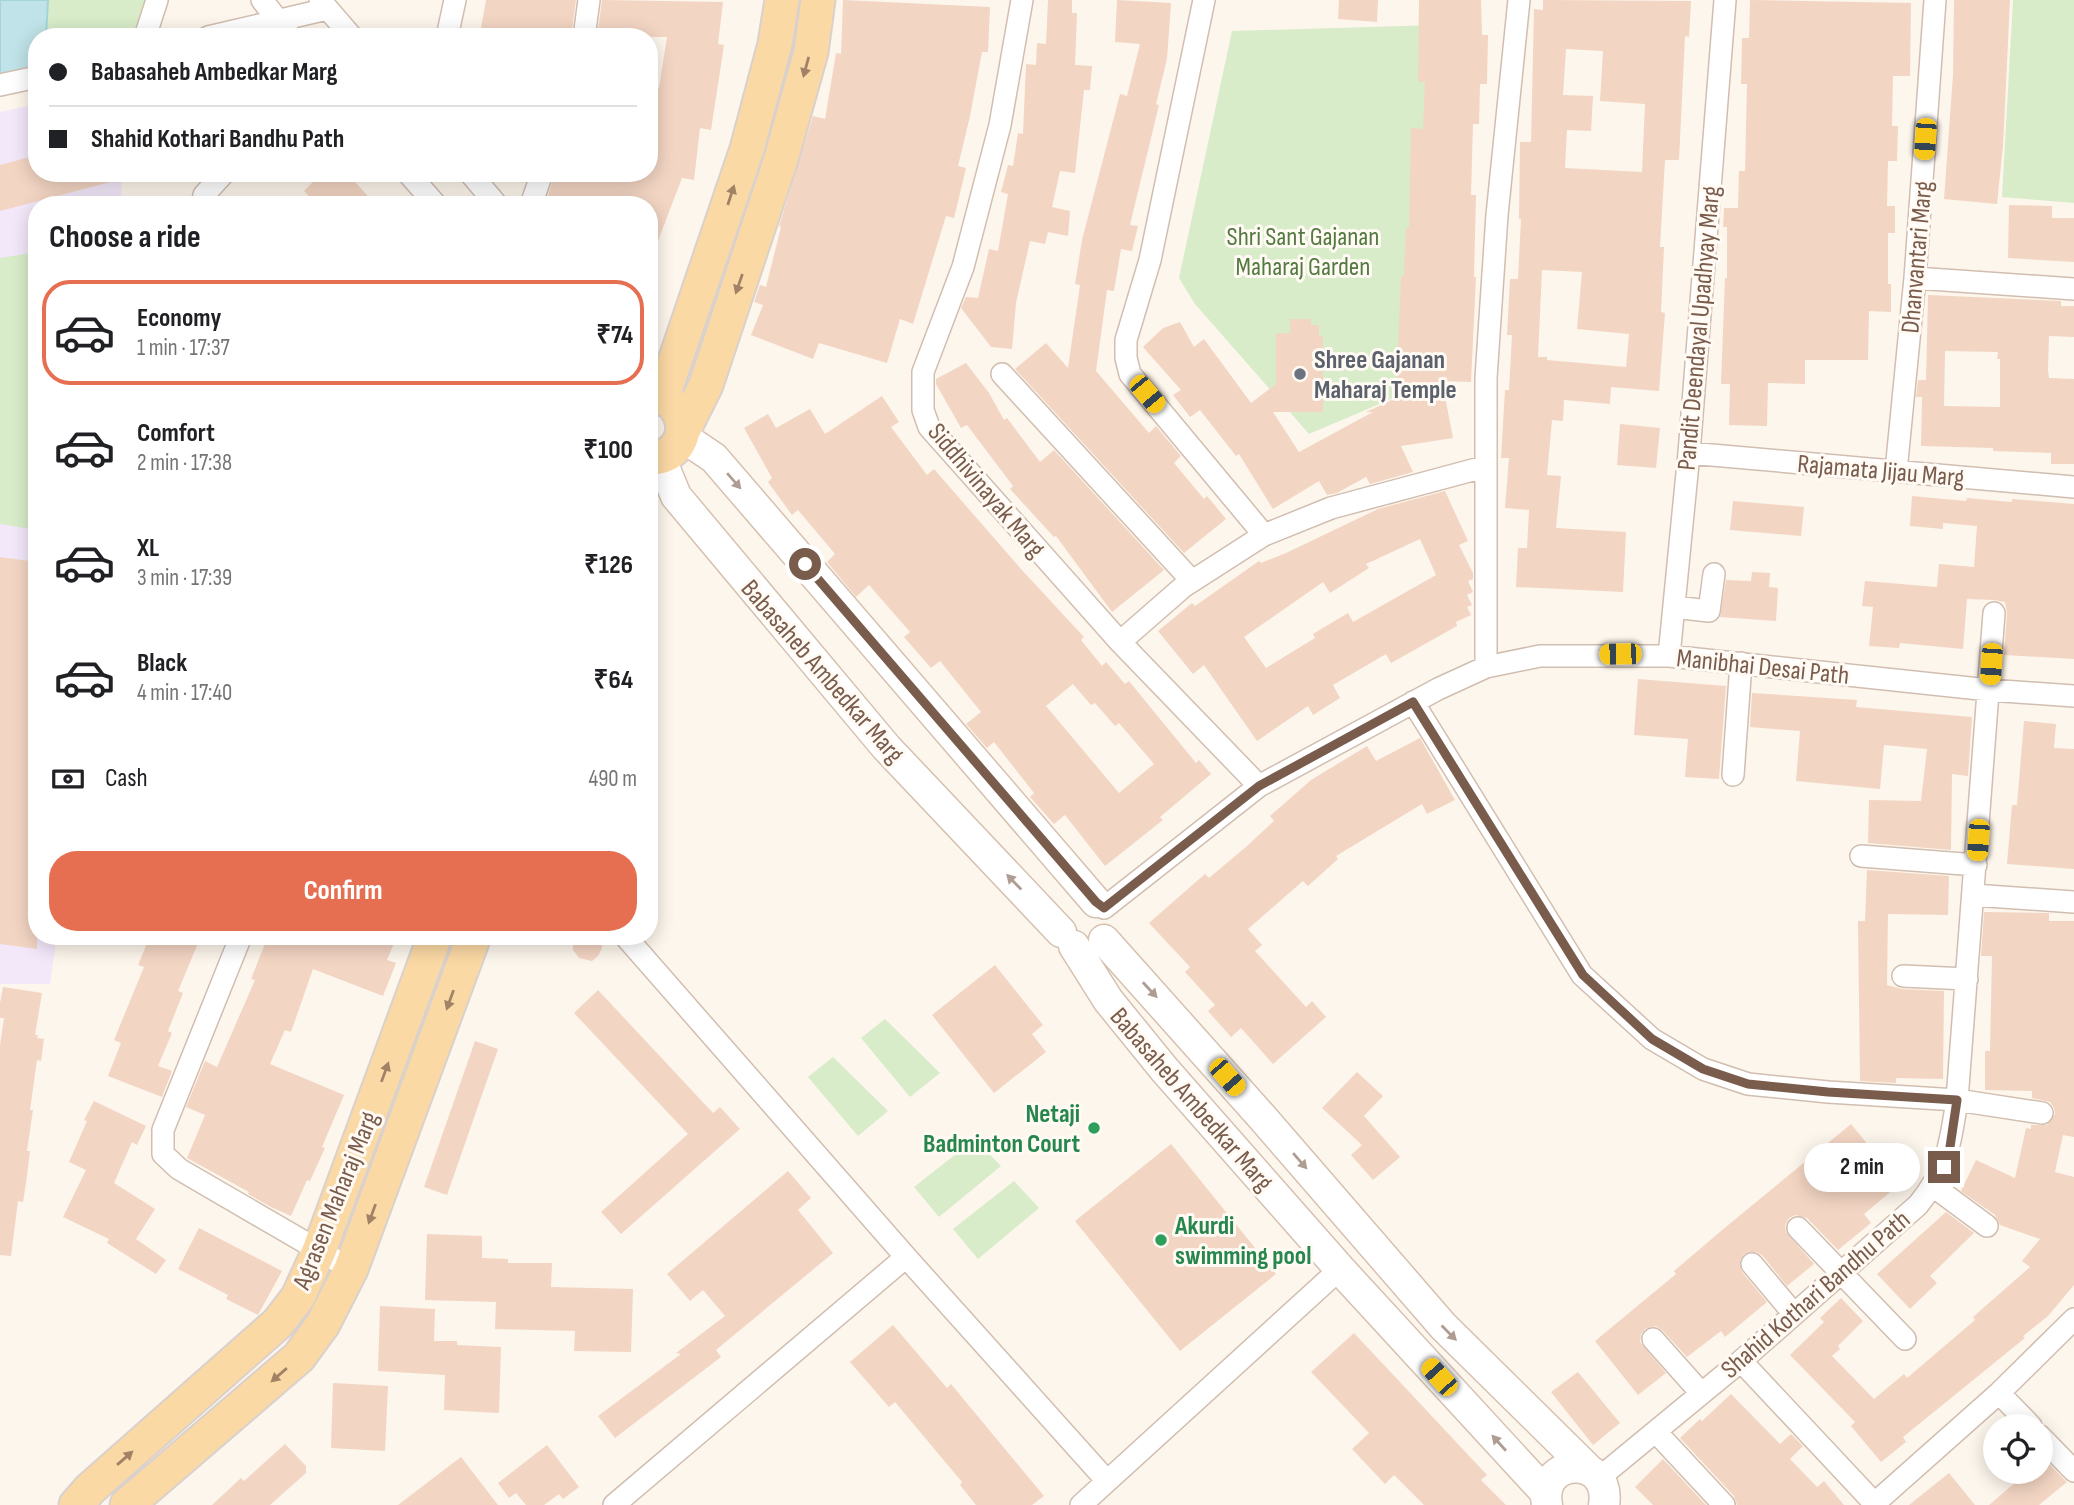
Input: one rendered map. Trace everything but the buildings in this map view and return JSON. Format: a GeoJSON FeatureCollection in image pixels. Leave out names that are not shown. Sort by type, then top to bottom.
{"type":"FeatureCollection","features":[{"type":"Feature","properties":{"kind":"main road"},"geometry":{"type":"LineString","coordinates":[[658,383],[747,149],[775,44],[782,0]]}},
{"type":"Feature","properties":{"kind":"main road"},"geometry":{"type":"LineString","coordinates":[[663,451],[706,385],[781,159],[810,52],[818,0]]}},
{"type":"Feature","properties":{"kind":"main road"},"geometry":{"type":"LineString","coordinates":[[658,396],[676,407],[683,421],[663,451]]}},
{"type":"Feature","properties":{"kind":"main road"},"geometry":{"type":"LineString","coordinates":[[663,451],[714,458],[1100,905],[1110,921],[1109,931],[1104,940],[1093,948],[1083,949],[1068,939],[1061,918],[1069,906],[1082,900],[1100,905]]}},
{"type":"Feature","properties":{"kind":"main road","name":"Babasaheb Ambedkar Marg"},"geometry":{"type":"LineString","coordinates":[[663,451],[676,496],[886,747],[1068,939],[1108,1000],[1164,1069],[1546,1502]]}},
{"type":"Feature","properties":{"kind":"main road","name":"Babasaheb Ambedkar Marg"},"geometry":{"type":"LineString","coordinates":[[1104,940],[1193,1037],[1443,1326],[1603,1490]]}},
{"type":"Feature","properties":{"kind":"main road","name":"Agrasen Maharaj Marg"},"geometry":{"type":"LineString","coordinates":[[76,1505],[90,1489],[278,1323],[298,1297],[319,1251],[432,945]]}},
{"type":"Feature","properties":{"kind":"main road","name":"Agrasen Maharaj Marg"},"geometry":{"type":"LineString","coordinates":[[127,1505],[299,1357],[323,1324],[351,1269],[471,945]]}},
{"type":"Feature","properties":{"kind":"main road"},"geometry":{"type":"LineString","coordinates":[[1546,1502],[1549,1482],[1562,1470],[1579,1467],[1603,1490]]}},
{"type":"Feature","properties":{"kind":"street"},"geometry":{"type":"LineString","coordinates":[[148,28],[157,0]]}},
{"type":"Feature","properties":{"kind":"street"},"geometry":{"type":"LineString","coordinates":[[262,0],[283,28]]}},
{"type":"Feature","properties":{"kind":"street"},"geometry":{"type":"LineString","coordinates":[[449,28],[455,0]]}},
{"type":"Feature","properties":{"kind":"street"},"geometry":{"type":"LineString","coordinates":[[585,28],[589,0]]}},
{"type":"Feature","properties":{"kind":"street","name":"Siddhivinayak Marg"},"geometry":{"type":"LineString","coordinates":[[1022,0],[1000,125],[966,254],[923,372],[923,410],[929,427],[1120,642],[1259,786]]}},
{"type":"Feature","properties":{"kind":"street"},"geometry":{"type":"LineString","coordinates":[[1204,0],[1150,260],[1126,340],[1126,358],[1130,374],[1264,535]]}},
{"type":"Feature","properties":{"kind":"street"},"geometry":{"type":"LineString","coordinates":[[1486,667],[1486,378],[1497,215],[1519,0]]}},
{"type":"Feature","properties":{"kind":"street","name":"Pandit Deendayal Upadhyay Marg"},"geometry":{"type":"LineString","coordinates":[[1669,656],[1689,453],[1725,0]]}},
{"type":"Feature","properties":{"kind":"street","name":"Dhanvantari Marg"},"geometry":{"type":"LineString","coordinates":[[1896,471],[1915,278],[1936,0]]}},
{"type":"Feature","properties":{"kind":"street"},"geometry":{"type":"LineString","coordinates":[[286,28],[324,4],[344,28]]}},
{"type":"Feature","properties":{"kind":"street"},"geometry":{"type":"LineString","coordinates":[[0,85],[28,79]]}},
{"type":"Feature","properties":{"kind":"street"},"geometry":{"type":"LineString","coordinates":[[204,196],[216,182]]}},
{"type":"Feature","properties":{"kind":"street"},"geometry":{"type":"LineString","coordinates":[[416,182],[428,196]]}},
{"type":"Feature","properties":{"kind":"street"},"geometry":{"type":"LineString","coordinates":[[478,182],[489,196]]}},
{"type":"Feature","properties":{"kind":"street"},"geometry":{"type":"LineString","coordinates":[[1915,278],[2074,289]]}},
{"type":"Feature","properties":{"kind":"street"},"geometry":{"type":"LineString","coordinates":[[1002,374],[1192,581]]}},
{"type":"Feature","properties":{"kind":"street","name":"Rajamata Jijau Marg"},"geometry":{"type":"LineString","coordinates":[[1689,453],[2074,487]]}},
{"type":"Feature","properties":{"kind":"street"},"geometry":{"type":"LineString","coordinates":[[1120,642],[1149,614],[1192,581],[1264,535],[1331,508],[1485,467]]}},
{"type":"Feature","properties":{"kind":"street"},"geometry":{"type":"LineString","coordinates":[[1674,607],[1709,611],[1714,574]]}},
{"type":"Feature","properties":{"kind":"street","name":"Shahid Kothari Bandhu Path"},"geometry":{"type":"LineString","coordinates":[[1603,1490],[1656,1432],[1741,1361],[1917,1205],[1944,1167],[1957,1100],[1994,613]]}},
{"type":"Feature","properties":{"kind":"street","name":"Manibhai Desai Path"},"geometry":{"type":"LineString","coordinates":[[1100,905],[1259,786],[1413,702],[1486,667],[1540,656],[1669,656],[1989,690],[2074,696]]}},
{"type":"Feature","properties":{"kind":"street"},"geometry":{"type":"LineString","coordinates":[[1733,775],[1741,663]]}},
{"type":"Feature","properties":{"kind":"street"},"geometry":{"type":"LineString","coordinates":[[1413,702],[1583,975],[1652,1039],[1703,1069],[1748,1084],[1957,1100],[2042,1114]]}},
{"type":"Feature","properties":{"kind":"street"},"geometry":{"type":"LineString","coordinates":[[1861,856],[1976,865]]}},
{"type":"Feature","properties":{"kind":"street"},"geometry":{"type":"LineString","coordinates":[[1973,895],[2074,902]]}},
{"type":"Feature","properties":{"kind":"street"},"geometry":{"type":"LineString","coordinates":[[237,945],[163,1130],[163,1154],[179,1169],[351,1269]]}},
{"type":"Feature","properties":{"kind":"street"},"geometry":{"type":"LineString","coordinates":[[633,945],[906,1258],[1107,1481]]}},
{"type":"Feature","properties":{"kind":"street"},"geometry":{"type":"LineString","coordinates":[[1903,976],[1966,979]]}},
{"type":"Feature","properties":{"kind":"street"},"geometry":{"type":"LineString","coordinates":[[1933,1186],[1987,1226]]}},
{"type":"Feature","properties":{"kind":"street"},"geometry":{"type":"LineString","coordinates":[[1798,1228],[1905,1339]]}},
{"type":"Feature","properties":{"kind":"street"},"geometry":{"type":"LineString","coordinates":[[614,1505],[906,1258]]}},
{"type":"Feature","properties":{"kind":"street"},"geometry":{"type":"LineString","coordinates":[[1752,1264],[1794,1314]]}},
{"type":"Feature","properties":{"kind":"street"},"geometry":{"type":"LineString","coordinates":[[1082,1505],[1340,1269]]}},
{"type":"Feature","properties":{"kind":"street"},"geometry":{"type":"LineString","coordinates":[[1741,1361],[1875,1504],[1998,1393],[2074,1319]]}},
{"type":"Feature","properties":{"kind":"street"},"geometry":{"type":"LineString","coordinates":[[1653,1339],[1701,1394]]}},
{"type":"Feature","properties":{"kind":"street"},"geometry":{"type":"LineString","coordinates":[[1998,1393],[2019,1414]]}},
{"type":"Feature","properties":{"kind":"street"},"geometry":{"type":"LineString","coordinates":[[1656,1432],[1724,1505]]}},
{"type":"Feature","properties":{"kind":"street"},"geometry":{"type":"LineString","coordinates":[[2053,1449],[2074,1471]]}},
{"type":"Feature","properties":{"kind":"shaded area"},"geometry":{"type":"Polygon","coordinates":[[[28,106],[28,182],[122,182],[121,196],[28,196],[28,945],[56,945],[50,984],[0,984],[0,112],[28,106]]]}},
{"type":"Feature","properties":{"kind":"green space"},"geometry":{"type":"Polygon","coordinates":[[[48,0],[155,0],[146,28],[46,28],[48,0]]]}},
{"type":"Feature","properties":{"kind":"green space"},"geometry":{"type":"Polygon","coordinates":[[[2013,0],[2074,0],[2074,203],[2002,197],[2013,0]]]}},
{"type":"Feature","properties":{"kind":"green space","name":"Shri Sant Gajanan Maharaj Garden"},"geometry":{"type":"Polygon","coordinates":[[[1436,25],[1410,391],[1309,434],[1195,304],[1179,278],[1232,31],[1436,25]]]}},
{"type":"Feature","properties":{"kind":"green space"},"geometry":{"type":"Polygon","coordinates":[[[28,253],[28,529],[0,524],[0,258],[28,253]]]}},
{"type":"Feature","properties":{"kind":"green space"},"geometry":{"type":"Polygon","coordinates":[[[885,1019],[940,1073],[910,1097],[861,1038],[885,1019]]]}},
{"type":"Feature","properties":{"kind":"green space"},"geometry":{"type":"Polygon","coordinates":[[[833,1057],[888,1111],[858,1136],[808,1077],[833,1057]]]}},
{"type":"Feature","properties":{"kind":"green space"},"geometry":{"type":"Polygon","coordinates":[[[975,1139],[1001,1166],[939,1217],[914,1187],[975,1139]]]}},
{"type":"Feature","properties":{"kind":"green space"},"geometry":{"type":"Polygon","coordinates":[[[1014,1181],[1039,1208],[978,1259],[953,1229],[1014,1181]]]}},
{"type":"Feature","properties":{"kind":"water"},"geometry":{"type":"Polygon","coordinates":[[[0,0],[48,0],[46,28],[28,28],[28,79],[0,85],[0,0]]]}},
{"type":"Feature","properties":{"kind":"place","name":"Shree Gajanan Maharaj Temple"},"geometry":{"type":"Point","coordinates":[1300,374]}},
{"type":"Feature","properties":{"kind":"place","name":"Netaji Badminton Court"},"geometry":{"type":"Point","coordinates":[1094,1128]}},
{"type":"Feature","properties":{"kind":"place","name":"Akurdi swimming pool"},"geometry":{"type":"Point","coordinates":[1161,1240]}},
{"type":"Feature","properties":{"kind":"route"},"geometry":{"type":"LineString","coordinates":[[805,564],[1096,902],[1104,908],[1259,786],[1413,702],[1583,975],[1652,1039],[1703,1069],[1748,1084],[1957,1100],[1944,1167]]}}]}
